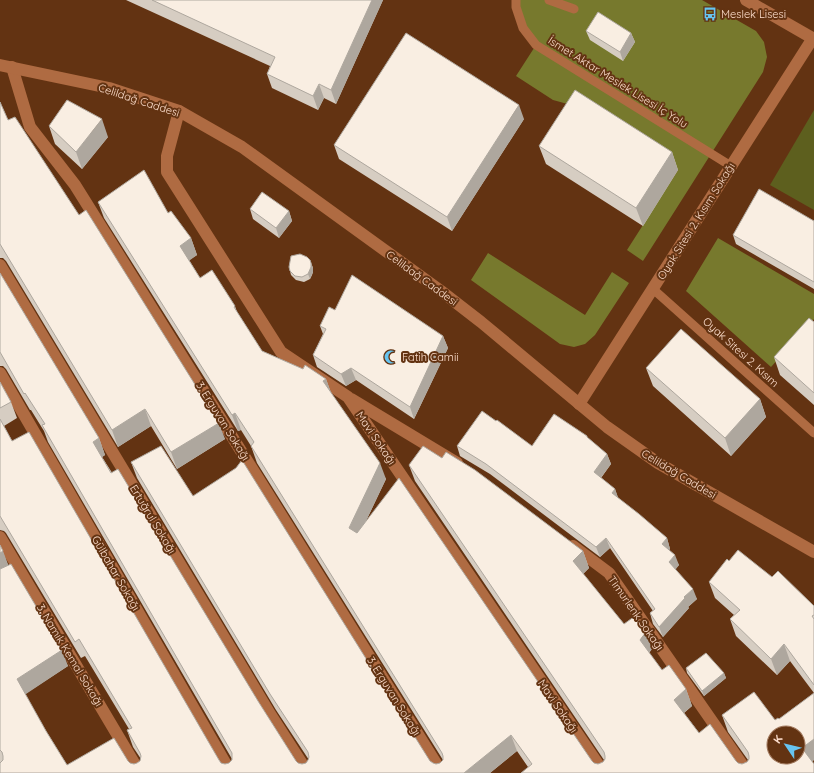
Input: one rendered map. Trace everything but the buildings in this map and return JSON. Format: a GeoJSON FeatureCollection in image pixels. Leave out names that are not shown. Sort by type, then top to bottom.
{"type":"FeatureCollection","features":[{"type":"Feature","properties":{"kind":"street"},"geometry":{"type":"LineString","coordinates":[[746,0],[814,38]]}},
{"type":"Feature","properties":{"kind":"street","name":"Oyak Sitesi 2. Kısım Sokağı"},"geometry":{"type":"LineString","coordinates":[[579,404],[814,38]]}},
{"type":"Feature","properties":{"kind":"street","name":"Celildağ Caddesi"},"geometry":{"type":"LineString","coordinates":[[6,66],[109,88],[179,111],[242,147],[441,291],[607,427],[658,462],[814,552]]}},
{"type":"Feature","properties":{"kind":"street","name":"3. Erguvan Sokağı"},"geometry":{"type":"LineString","coordinates":[[6,66],[30,127],[75,185],[442,773]]}},
{"type":"Feature","properties":{"kind":"street","name":"Mavi Sokağı"},"geometry":{"type":"LineString","coordinates":[[179,111],[167,156],[167,172],[281,352],[348,397],[604,773]]}},
{"type":"Feature","properties":{"kind":"street","name":"Ertuğrul Sokağı"},"geometry":{"type":"LineString","coordinates":[[0,265],[270,714],[308,773]]}},
{"type":"Feature","properties":{"kind":"street","name":"Gülbahar Sokağı"},"geometry":{"type":"LineString","coordinates":[[0,373],[231,773]]}},
{"type":"Feature","properties":{"kind":"street"},"geometry":{"type":"LineString","coordinates":[[348,397],[465,468]]}},
{"type":"Feature","properties":{"kind":"street","name":"3. Namık Kemal Sokağı"},"geometry":{"type":"LineString","coordinates":[[0,537],[16,572],[140,773]]}},
{"type":"Feature","properties":{"kind":"street","name":"Timurlenk Sokağı"},"geometry":{"type":"LineString","coordinates":[[565,540],[609,573],[748,773]]}},
{"type":"Feature","properties":{"kind":"lane","name":"İsmet Aktar Meslek Lisesi İç Yolu"},"geometry":{"type":"LineString","coordinates":[[516,0],[516,7],[523,28],[536,45],[731,166]]}},
{"type":"Feature","properties":{"kind":"lane"},"geometry":{"type":"LineString","coordinates":[[549,0],[574,9]]}},
{"type":"Feature","properties":{"kind":"lane","name":"Oyak Sitesi 2. Kısım"},"geometry":{"type":"LineString","coordinates":[[653,289],[814,433]]}},
{"type":"Feature","properties":{"kind":"shaded area"},"geometry":{"type":"Polygon","coordinates":[[[516,0],[702,0],[756,31],[764,42],[767,57],[763,72],[643,261],[627,250],[678,170],[582,108],[553,100],[516,76],[536,45],[523,28],[516,0]]]}},
{"type":"Feature","properties":{"kind":"shaded area"},"geometry":{"type":"Polygon","coordinates":[[[814,110],[814,210],[770,185],[814,110]]]}},
{"type":"Feature","properties":{"kind":"shaded area"},"geometry":{"type":"Polygon","coordinates":[[[718,238],[814,294],[814,319],[771,367],[686,291],[718,238]]]}},
{"type":"Feature","properties":{"kind":"shaded area"},"geometry":{"type":"Polygon","coordinates":[[[488,253],[585,315],[612,272],[629,283],[595,335],[585,344],[574,347],[560,344],[471,280],[488,253]]]}},
{"type":"Feature","properties":{"kind":"place","name":"Meslek Lisesi"},"geometry":{"type":"Point","coordinates":[710,14]}},
{"type":"Feature","properties":{"kind":"place","name":"Fatih Camii"},"geometry":{"type":"Point","coordinates":[391,357]}}]}
